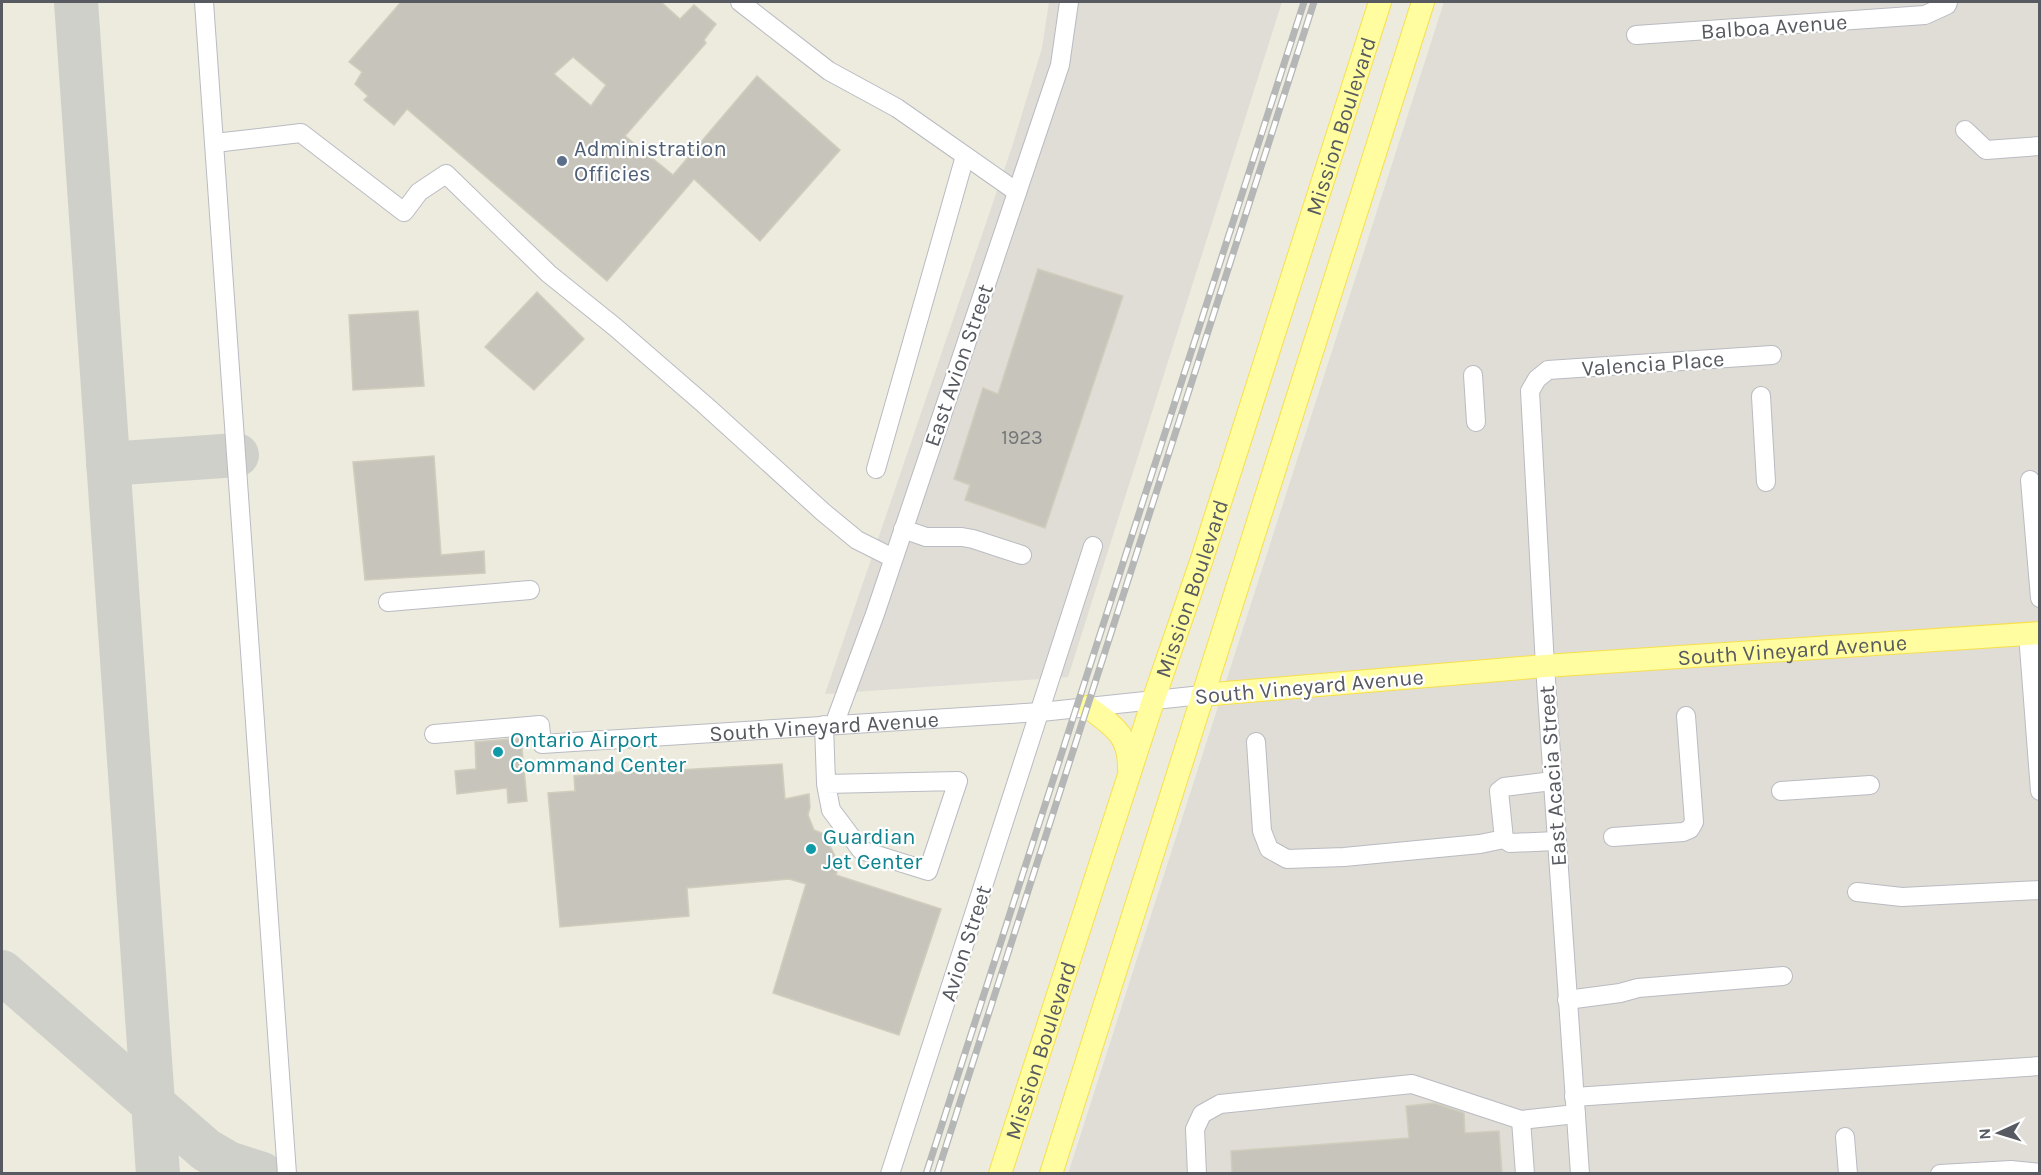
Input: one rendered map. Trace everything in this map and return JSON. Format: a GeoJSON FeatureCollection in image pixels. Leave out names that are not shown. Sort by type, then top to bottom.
{"type":"FeatureCollection","features":[{"type":"Feature","properties":{"kind":"main road","name":"Mission Boulevard"},"geometry":{"type":"LineString","coordinates":[[1000,1173],[1153,701],[1202,559],[1380,2]]}},
{"type":"Feature","properties":{"kind":"main road","name":"Mission Boulevard"},"geometry":{"type":"LineString","coordinates":[[1051,1173],[1423,2]]}},
{"type":"Feature","properties":{"kind":"main road","name":"South Vineyard Avenue"},"geometry":{"type":"LineString","coordinates":[[1202,695],[1545,666],[2034,634]]}},
{"type":"Feature","properties":{"kind":"main road"},"geometry":{"type":"LineString","coordinates":[[1088,707],[1109,724],[1127,745],[1130,755],[1129,775]]}},
{"type":"Feature","properties":{"kind":"street"},"geometry":{"type":"LineString","coordinates":[[204,2],[287,1173]]}},
{"type":"Feature","properties":{"kind":"street"},"geometry":{"type":"LineString","coordinates":[[740,2],[830,71],[897,108],[1017,192]]}},
{"type":"Feature","properties":{"kind":"street","name":"East Avion Street"},"geometry":{"type":"LineString","coordinates":[[829,725],[893,558],[1060,65],[1068,2]]}},
{"type":"Feature","properties":{"kind":"street","name":"Balboa Avenue"},"geometry":{"type":"LineString","coordinates":[[1635,35],[1925,15],[1947,3]]}},
{"type":"Feature","properties":{"kind":"street"},"geometry":{"type":"LineString","coordinates":[[1965,130],[1986,150],[2040,146]]}},
{"type":"Feature","properties":{"kind":"street"},"geometry":{"type":"LineString","coordinates":[[214,143],[301,133],[404,212],[419,192],[446,174],[549,274],[697,398],[823,512],[857,540],[893,558]]}},
{"type":"Feature","properties":{"kind":"street"},"geometry":{"type":"LineString","coordinates":[[876,469],[965,156]]}},
{"type":"Feature","properties":{"kind":"street","name":"Valencia Place"},"geometry":{"type":"LineString","coordinates":[[1537,379],[1548,370],[1772,355]]}},
{"type":"Feature","properties":{"kind":"street"},"geometry":{"type":"LineString","coordinates":[[1473,375],[1476,422]]}},
{"type":"Feature","properties":{"kind":"street","name":"East Acacia Street"},"geometry":{"type":"LineString","coordinates":[[1537,379],[1530,391],[1552,781],[1580,1173]]}},
{"type":"Feature","properties":{"kind":"street"},"geometry":{"type":"LineString","coordinates":[[1761,396],[1766,482]]}},
{"type":"Feature","properties":{"kind":"street"},"geometry":{"type":"LineString","coordinates":[[2030,480],[2040,598]]}},
{"type":"Feature","properties":{"kind":"street"},"geometry":{"type":"LineString","coordinates":[[903,529],[926,537],[973,539],[1022,555]]}},
{"type":"Feature","properties":{"kind":"street","name":"Avion Street"},"geometry":{"type":"LineString","coordinates":[[890,1173],[1093,546]]}},
{"type":"Feature","properties":{"kind":"street"},"geometry":{"type":"LineString","coordinates":[[388,602],[530,590]]}},
{"type":"Feature","properties":{"kind":"street"},"geometry":{"type":"LineString","coordinates":[[2034,634],[2040,791]]}},
{"type":"Feature","properties":{"kind":"street","name":"South Vineyard Avenue"},"geometry":{"type":"LineString","coordinates":[[434,734],[540,725],[542,744],[1041,712],[1202,695]]}},
{"type":"Feature","properties":{"kind":"street"},"geometry":{"type":"LineString","coordinates":[[1613,837],[1683,832],[1690,829],[1694,822],[1685,714]]}},
{"type":"Feature","properties":{"kind":"street"},"geometry":{"type":"LineString","coordinates":[[826,784],[958,781],[928,871],[861,850],[831,810],[826,784],[829,725]]}},
{"type":"Feature","properties":{"kind":"street"},"geometry":{"type":"LineString","coordinates":[[1256,741],[1262,831],[1269,849],[1287,859],[1344,857],[1480,844],[1504,839],[1510,843],[1556,841]]}},
{"type":"Feature","properties":{"kind":"street"},"geometry":{"type":"LineString","coordinates":[[1504,839],[1499,791],[1504,787],[1552,781]]}},
{"type":"Feature","properties":{"kind":"street"},"geometry":{"type":"LineString","coordinates":[[1781,791],[1870,785]]}},
{"type":"Feature","properties":{"kind":"street"},"geometry":{"type":"LineString","coordinates":[[1857,892],[1902,897],[2040,890]]}},
{"type":"Feature","properties":{"kind":"street"},"geometry":{"type":"LineString","coordinates":[[1568,1000],[1620,993],[1638,988],[1783,976]]}},
{"type":"Feature","properties":{"kind":"street"},"geometry":{"type":"LineString","coordinates":[[1197,1173],[1195,1129],[1202,1114],[1220,1104],[1412,1084],[1521,1120],[1575,1105],[2040,1066]]}},
{"type":"Feature","properties":{"kind":"street"},"geometry":{"type":"LineString","coordinates":[[1521,1120],[1525,1173]]}},
{"type":"Feature","properties":{"kind":"street"},"geometry":{"type":"LineString","coordinates":[[1845,1137],[1848,1173]]}},
{"type":"Feature","properties":{"kind":"street"},"geometry":{"type":"LineString","coordinates":[[1940,1173],[2011,1170],[2040,1173]]}},
{"type":"Feature","properties":{"kind":"shaded area"},"geometry":{"type":"Polygon","coordinates":[[[1049,2],[1282,2],[1068,677],[825,694],[1012,147],[1042,48],[1049,2]]]}},
{"type":"Feature","properties":{"kind":"shaded area"},"geometry":{"type":"Polygon","coordinates":[[[1444,2],[2039,2],[2039,1173],[1068,1174],[1444,2]]]}},
{"type":"Feature","properties":{"kind":"building","name":"Administration Officies"},"geometry":{"type":"Polygon","coordinates":[[[401,2],[661,2],[680,19],[694,5],[716,24],[704,40],[706,43],[625,136],[673,175],[757,76],[840,150],[760,241],[694,179],[607,281],[407,109],[394,125],[364,100],[368,96],[355,84],[362,72],[349,62],[401,2]],[[573,57],[554,74],[591,106],[606,85],[573,57]]]}},
{"type":"Feature","properties":{"kind":"building"},"geometry":{"type":"Polygon","coordinates":[[[1038,269],[1123,296],[1045,528],[965,500],[970,485],[954,479],[983,388],[998,394],[1038,269]]]}},
{"type":"Feature","properties":{"kind":"building"},"geometry":{"type":"Polygon","coordinates":[[[537,292],[584,339],[534,390],[485,347],[537,292]]]}},
{"type":"Feature","properties":{"kind":"building"},"geometry":{"type":"Polygon","coordinates":[[[418,311],[424,386],[353,390],[349,315],[418,311]]]}},
{"type":"Feature","properties":{"kind":"building"},"geometry":{"type":"Polygon","coordinates":[[[434,456],[441,555],[484,551],[485,573],[365,580],[353,462],[434,456]]]}},
{"type":"Feature","properties":{"kind":"building","name":"Ontario Airport Command Center"},"geometry":{"type":"Polygon","coordinates":[[[521,738],[527,801],[508,803],[507,788],[457,794],[455,771],[476,769],[475,742],[521,738]]]}},
{"type":"Feature","properties":{"kind":"building"},"geometry":{"type":"Polygon","coordinates":[[[782,764],[785,799],[809,794],[808,815],[814,830],[824,834],[839,864],[836,875],[941,909],[899,1035],[773,993],[806,884],[789,879],[687,888],[689,916],[560,927],[548,793],[575,791],[574,776],[678,767],[678,770],[782,764]]]}},
{"type":"Feature","properties":{"kind":"building"},"geometry":{"type":"Polygon","coordinates":[[[1435,1103],[1464,1113],[1465,1133],[1499,1131],[1502,1173],[1232,1173],[1231,1151],[1409,1138],[1406,1106],[1435,1103]]]}},
{"type":"Feature","properties":{"kind":"taxiway"},"geometry":{"type":"LineString","coordinates":[[76,2],[158,1174]]}},
{"type":"Feature","properties":{"kind":"taxiway"},"geometry":{"type":"LineString","coordinates":[[108,464],[237,455]]}},
{"type":"Feature","properties":{"kind":"taxiway"},"geometry":{"type":"LineString","coordinates":[[2,972],[206,1150],[228,1163],[262,1174]]}},
{"type":"Feature","properties":{"kind":"railway"},"geometry":{"type":"LineString","coordinates":[[926,1174],[1304,2]]}},
{"type":"Feature","properties":{"kind":"railway"},"geometry":{"type":"LineString","coordinates":[[937,1174],[1314,2]]}},
{"type":"Feature","properties":{"kind":"place","name":"Administration Officies"},"geometry":{"type":"Point","coordinates":[562,161]}},
{"type":"Feature","properties":{"kind":"place","name":"Ontario Airport Command Center"},"geometry":{"type":"Point","coordinates":[498,752]}},
{"type":"Feature","properties":{"kind":"place","name":"Guardian Jet Center"},"geometry":{"type":"Point","coordinates":[811,849]}}]}
